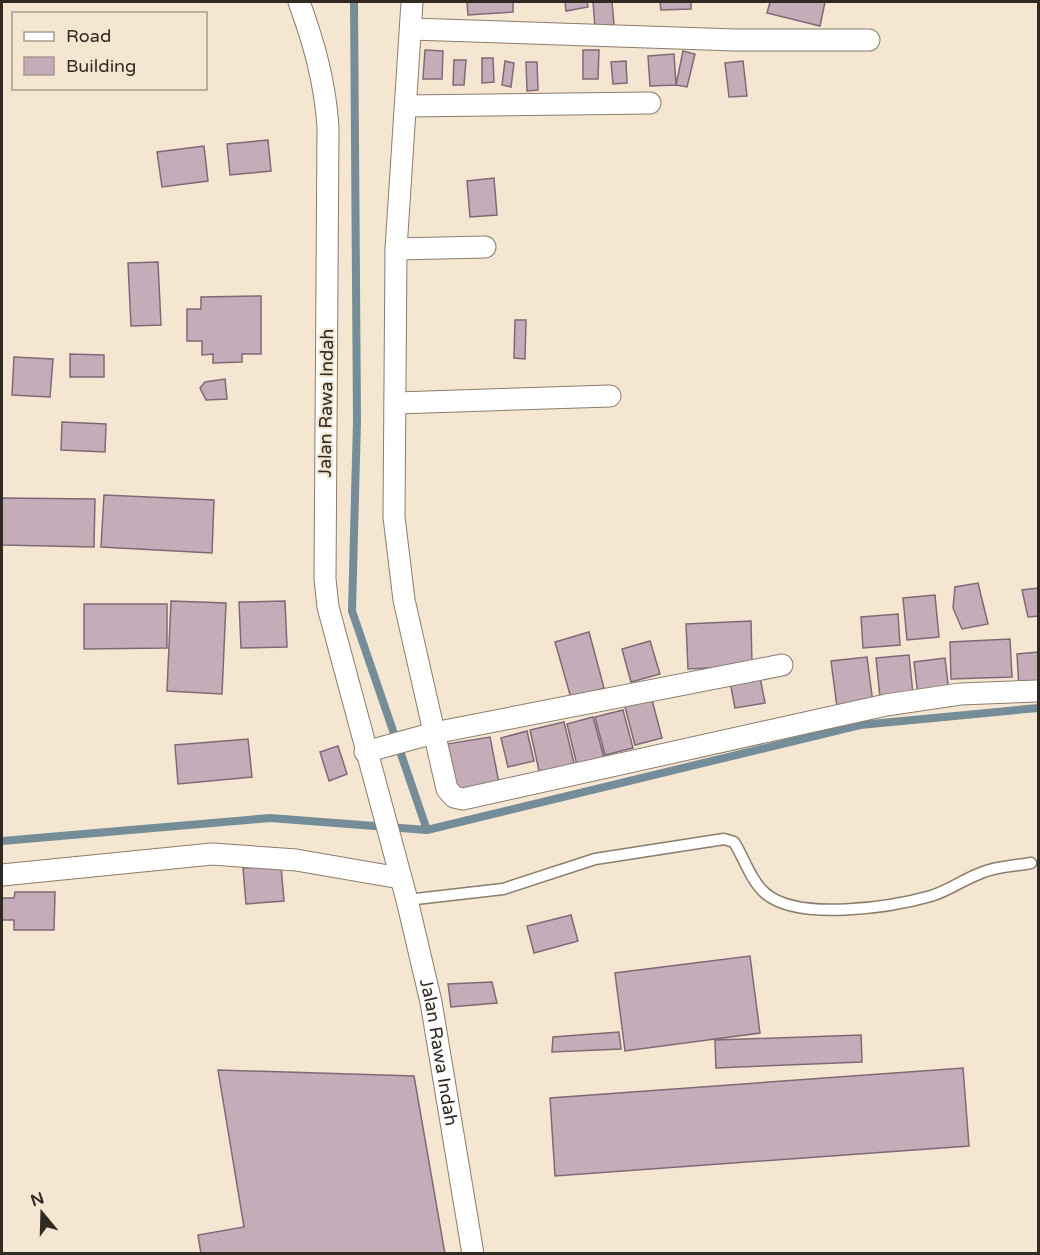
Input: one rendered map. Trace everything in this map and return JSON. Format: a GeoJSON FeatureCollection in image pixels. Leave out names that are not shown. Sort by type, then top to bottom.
{"type":"FeatureCollection","features":[{"type":"Feature","properties":{"kind":"street","name":"Jalan Rawa Indah"},"geometry":{"type":"LineString","coordinates":[[299,2],[318,54],[326,94],[328,127],[325,579],[332,627],[372,750],[379,801],[407,900],[441,1049],[473,1254]]}},
{"type":"Feature","properties":{"kind":"street"},"geometry":{"type":"LineString","coordinates":[[412,2],[396,249],[396,529],[404,600],[427,735],[447,789],[454,797],[463,799],[886,705],[960,694],[1038,691]]}},
{"type":"Feature","properties":{"kind":"street"},"geometry":{"type":"LineString","coordinates":[[411,29],[735,40],[869,40]]}},
{"type":"Feature","properties":{"kind":"street"},"geometry":{"type":"LineString","coordinates":[[406,106],[650,103]]}},
{"type":"Feature","properties":{"kind":"street"},"geometry":{"type":"LineString","coordinates":[[396,249],[485,247]]}},
{"type":"Feature","properties":{"kind":"street"},"geometry":{"type":"LineString","coordinates":[[397,403],[610,396]]}},
{"type":"Feature","properties":{"kind":"street"},"geometry":{"type":"LineString","coordinates":[[372,750],[427,735],[783,665]]}},
{"type":"Feature","properties":{"kind":"street"},"geometry":{"type":"LineString","coordinates":[[2,875],[212,854],[296,860],[400,878]]}},
{"type":"Feature","properties":{"kind":"lane"},"geometry":{"type":"LineString","coordinates":[[407,900],[503,889],[595,859],[724,839],[734,842],[758,886],[766,895],[779,902],[826,911],[898,904],[925,897],[984,872],[1031,863]]}},
{"type":"Feature","properties":{"kind":"building"},"geometry":{"type":"Polygon","coordinates":[[[467,2],[513,2],[513,12],[468,15],[467,2]]]}},
{"type":"Feature","properties":{"kind":"building"},"geometry":{"type":"Polygon","coordinates":[[[565,2],[587,2],[588,7],[566,11],[565,2]]]}},
{"type":"Feature","properties":{"kind":"building"},"geometry":{"type":"Polygon","coordinates":[[[593,2],[612,2],[614,25],[595,27],[593,2]]]}},
{"type":"Feature","properties":{"kind":"building"},"geometry":{"type":"Polygon","coordinates":[[[660,2],[691,2],[691,9],[661,10],[660,2]]]}},
{"type":"Feature","properties":{"kind":"building"},"geometry":{"type":"Polygon","coordinates":[[[770,2],[825,2],[820,26],[767,13],[770,2]]]}},
{"type":"Feature","properties":{"kind":"building"},"geometry":{"type":"Polygon","coordinates":[[[425,50],[443,51],[442,79],[423,79],[425,50]]]}},
{"type":"Feature","properties":{"kind":"building"},"geometry":{"type":"Polygon","coordinates":[[[583,50],[599,50],[598,79],[583,79],[583,50]]]}},
{"type":"Feature","properties":{"kind":"building"},"geometry":{"type":"Polygon","coordinates":[[[683,51],[695,54],[687,87],[676,85],[683,51]]]}},
{"type":"Feature","properties":{"kind":"building"},"geometry":{"type":"Polygon","coordinates":[[[674,54],[676,85],[650,86],[648,56],[674,54]]]}},
{"type":"Feature","properties":{"kind":"building"},"geometry":{"type":"Polygon","coordinates":[[[482,58],[493,58],[494,82],[482,83],[482,58]]]}},
{"type":"Feature","properties":{"kind":"building"},"geometry":{"type":"Polygon","coordinates":[[[454,60],[466,60],[464,85],[453,85],[454,60]]]}},
{"type":"Feature","properties":{"kind":"building"},"geometry":{"type":"Polygon","coordinates":[[[505,61],[514,63],[511,87],[502,85],[505,61]]]}},
{"type":"Feature","properties":{"kind":"building"},"geometry":{"type":"Polygon","coordinates":[[[626,61],[627,83],[613,84],[611,62],[626,61]]]}},
{"type":"Feature","properties":{"kind":"building"},"geometry":{"type":"Polygon","coordinates":[[[743,61],[747,96],[729,97],[725,63],[743,61]]]}},
{"type":"Feature","properties":{"kind":"building"},"geometry":{"type":"Polygon","coordinates":[[[526,62],[537,62],[538,90],[527,91],[526,62]]]}},
{"type":"Feature","properties":{"kind":"building"},"geometry":{"type":"Polygon","coordinates":[[[268,140],[271,171],[230,175],[227,144],[268,140]]]}},
{"type":"Feature","properties":{"kind":"building"},"geometry":{"type":"Polygon","coordinates":[[[204,146],[208,181],[162,187],[157,152],[204,146]]]}},
{"type":"Feature","properties":{"kind":"building"},"geometry":{"type":"Polygon","coordinates":[[[494,178],[497,215],[470,217],[467,181],[494,178]]]}},
{"type":"Feature","properties":{"kind":"building"},"geometry":{"type":"Polygon","coordinates":[[[158,262],[161,325],[131,326],[128,263],[158,262]]]}},
{"type":"Feature","properties":{"kind":"building"},"geometry":{"type":"Polygon","coordinates":[[[261,296],[261,354],[242,354],[242,362],[213,363],[213,354],[202,355],[202,341],[187,341],[187,309],[201,309],[201,297],[261,296]]]}},
{"type":"Feature","properties":{"kind":"building"},"geometry":{"type":"Polygon","coordinates":[[[515,320],[526,320],[525,359],[514,358],[515,320]]]}},
{"type":"Feature","properties":{"kind":"building"},"geometry":{"type":"Polygon","coordinates":[[[70,354],[104,355],[104,377],[70,377],[70,354]]]}},
{"type":"Feature","properties":{"kind":"building"},"geometry":{"type":"Polygon","coordinates":[[[14,357],[53,359],[50,397],[12,395],[14,357]]]}},
{"type":"Feature","properties":{"kind":"building"},"geometry":{"type":"Polygon","coordinates":[[[225,379],[227,399],[206,400],[200,388],[205,382],[225,379]]]}},
{"type":"Feature","properties":{"kind":"building"},"geometry":{"type":"Polygon","coordinates":[[[62,422],[106,424],[105,452],[61,450],[62,422]]]}},
{"type":"Feature","properties":{"kind":"building"},"geometry":{"type":"Polygon","coordinates":[[[104,495],[214,500],[212,553],[101,547],[104,495]]]}},
{"type":"Feature","properties":{"kind":"building"},"geometry":{"type":"Polygon","coordinates":[[[2,498],[95,499],[94,547],[2,545],[2,498]]]}},
{"type":"Feature","properties":{"kind":"building"},"geometry":{"type":"Polygon","coordinates":[[[978,583],[988,624],[962,629],[953,608],[955,587],[978,583]]]}},
{"type":"Feature","properties":{"kind":"building"},"geometry":{"type":"Polygon","coordinates":[[[1038,588],[1038,616],[1028,617],[1022,590],[1038,588]]]}},
{"type":"Feature","properties":{"kind":"building"},"geometry":{"type":"Polygon","coordinates":[[[935,595],[939,637],[907,640],[903,598],[935,595]]]}},
{"type":"Feature","properties":{"kind":"building"},"geometry":{"type":"Polygon","coordinates":[[[171,601],[226,603],[222,694],[167,691],[171,601]]]}},
{"type":"Feature","properties":{"kind":"building"},"geometry":{"type":"Polygon","coordinates":[[[285,601],[287,647],[241,648],[239,602],[285,601]]]}},
{"type":"Feature","properties":{"kind":"building"},"geometry":{"type":"Polygon","coordinates":[[[84,604],[167,604],[167,648],[84,649],[84,604]]]}},
{"type":"Feature","properties":{"kind":"building"},"geometry":{"type":"Polygon","coordinates":[[[898,614],[900,645],[863,648],[861,617],[898,614]]]}},
{"type":"Feature","properties":{"kind":"building"},"geometry":{"type":"Polygon","coordinates":[[[751,621],[752,666],[688,669],[686,624],[751,621]]]}},
{"type":"Feature","properties":{"kind":"building"},"geometry":{"type":"Polygon","coordinates":[[[589,632],[604,688],[571,698],[555,642],[589,632]]]}},
{"type":"Feature","properties":{"kind":"building"},"geometry":{"type":"Polygon","coordinates":[[[1010,639],[1012,677],[951,679],[950,642],[1010,639]]]}},
{"type":"Feature","properties":{"kind":"building"},"geometry":{"type":"Polygon","coordinates":[[[650,641],[660,674],[631,682],[622,649],[650,641]]]}},
{"type":"Feature","properties":{"kind":"building"},"geometry":{"type":"Polygon","coordinates":[[[1038,652],[1038,687],[1019,689],[1017,654],[1038,652]]]}},
{"type":"Feature","properties":{"kind":"building"},"geometry":{"type":"Polygon","coordinates":[[[909,655],[913,694],[880,697],[876,658],[909,655]]]}},
{"type":"Feature","properties":{"kind":"building"},"geometry":{"type":"Polygon","coordinates":[[[867,657],[873,703],[837,707],[831,661],[867,657]]]}},
{"type":"Feature","properties":{"kind":"building"},"geometry":{"type":"Polygon","coordinates":[[[945,658],[949,693],[918,696],[914,662],[945,658]]]}},
{"type":"Feature","properties":{"kind":"building"},"geometry":{"type":"Polygon","coordinates":[[[760,677],[765,703],[735,708],[730,682],[760,677]]]}},
{"type":"Feature","properties":{"kind":"building"},"geometry":{"type":"Polygon","coordinates":[[[651,696],[662,738],[635,745],[624,703],[651,696]]]}},
{"type":"Feature","properties":{"kind":"building"},"geometry":{"type":"Polygon","coordinates":[[[623,710],[633,748],[605,755],[595,717],[623,710]]]}},
{"type":"Feature","properties":{"kind":"building"},"geometry":{"type":"Polygon","coordinates":[[[593,717],[604,758],[577,765],[567,724],[593,717]]]}},
{"type":"Feature","properties":{"kind":"building"},"geometry":{"type":"Polygon","coordinates":[[[564,722],[575,767],[540,775],[530,730],[564,722]]]}},
{"type":"Feature","properties":{"kind":"building"},"geometry":{"type":"Polygon","coordinates":[[[527,731],[534,761],[508,767],[501,738],[527,731]]]}},
{"type":"Feature","properties":{"kind":"building"},"geometry":{"type":"Polygon","coordinates":[[[490,737],[499,783],[456,791],[447,744],[490,737]]]}},
{"type":"Feature","properties":{"kind":"building"},"geometry":{"type":"Polygon","coordinates":[[[248,739],[252,777],[178,784],[175,745],[248,739]]]}},
{"type":"Feature","properties":{"kind":"building"},"geometry":{"type":"Polygon","coordinates":[[[338,746],[347,774],[329,781],[320,752],[338,746]]]}},
{"type":"Feature","properties":{"kind":"building"},"geometry":{"type":"Polygon","coordinates":[[[281,866],[284,901],[246,904],[243,868],[281,866]]]}},
{"type":"Feature","properties":{"kind":"building"},"geometry":{"type":"Polygon","coordinates":[[[15,892],[55,892],[54,930],[14,930],[14,920],[2,920],[2,898],[14,898],[15,892]]]}},
{"type":"Feature","properties":{"kind":"building"},"geometry":{"type":"Polygon","coordinates":[[[571,915],[578,941],[534,953],[527,926],[571,915]]]}},
{"type":"Feature","properties":{"kind":"building"},"geometry":{"type":"Polygon","coordinates":[[[750,956],[760,1033],[625,1051],[615,973],[750,956]]]}},
{"type":"Feature","properties":{"kind":"building"},"geometry":{"type":"Polygon","coordinates":[[[492,982],[497,1003],[451,1007],[448,984],[492,982]]]}},
{"type":"Feature","properties":{"kind":"building"},"geometry":{"type":"Polygon","coordinates":[[[619,1032],[621,1049],[552,1052],[553,1037],[619,1032]]]}},
{"type":"Feature","properties":{"kind":"building"},"geometry":{"type":"Polygon","coordinates":[[[861,1035],[862,1062],[716,1068],[715,1040],[861,1035]]]}},
{"type":"Feature","properties":{"kind":"building"},"geometry":{"type":"Polygon","coordinates":[[[963,1068],[969,1146],[555,1176],[550,1098],[963,1068]]]}},
{"type":"Feature","properties":{"kind":"building"},"geometry":{"type":"Polygon","coordinates":[[[218,1070],[414,1076],[445,1254],[201,1254],[198,1235],[244,1227],[218,1070]]]}},
{"type":"Feature","properties":{"kind":"waterway"},"geometry":{"type":"LineString","coordinates":[[354,2],[357,420],[352,611],[427,830]]}},
{"type":"Feature","properties":{"kind":"waterway"},"geometry":{"type":"LineString","coordinates":[[2,841],[270,818],[427,830],[860,725],[1038,708]]}}]}
